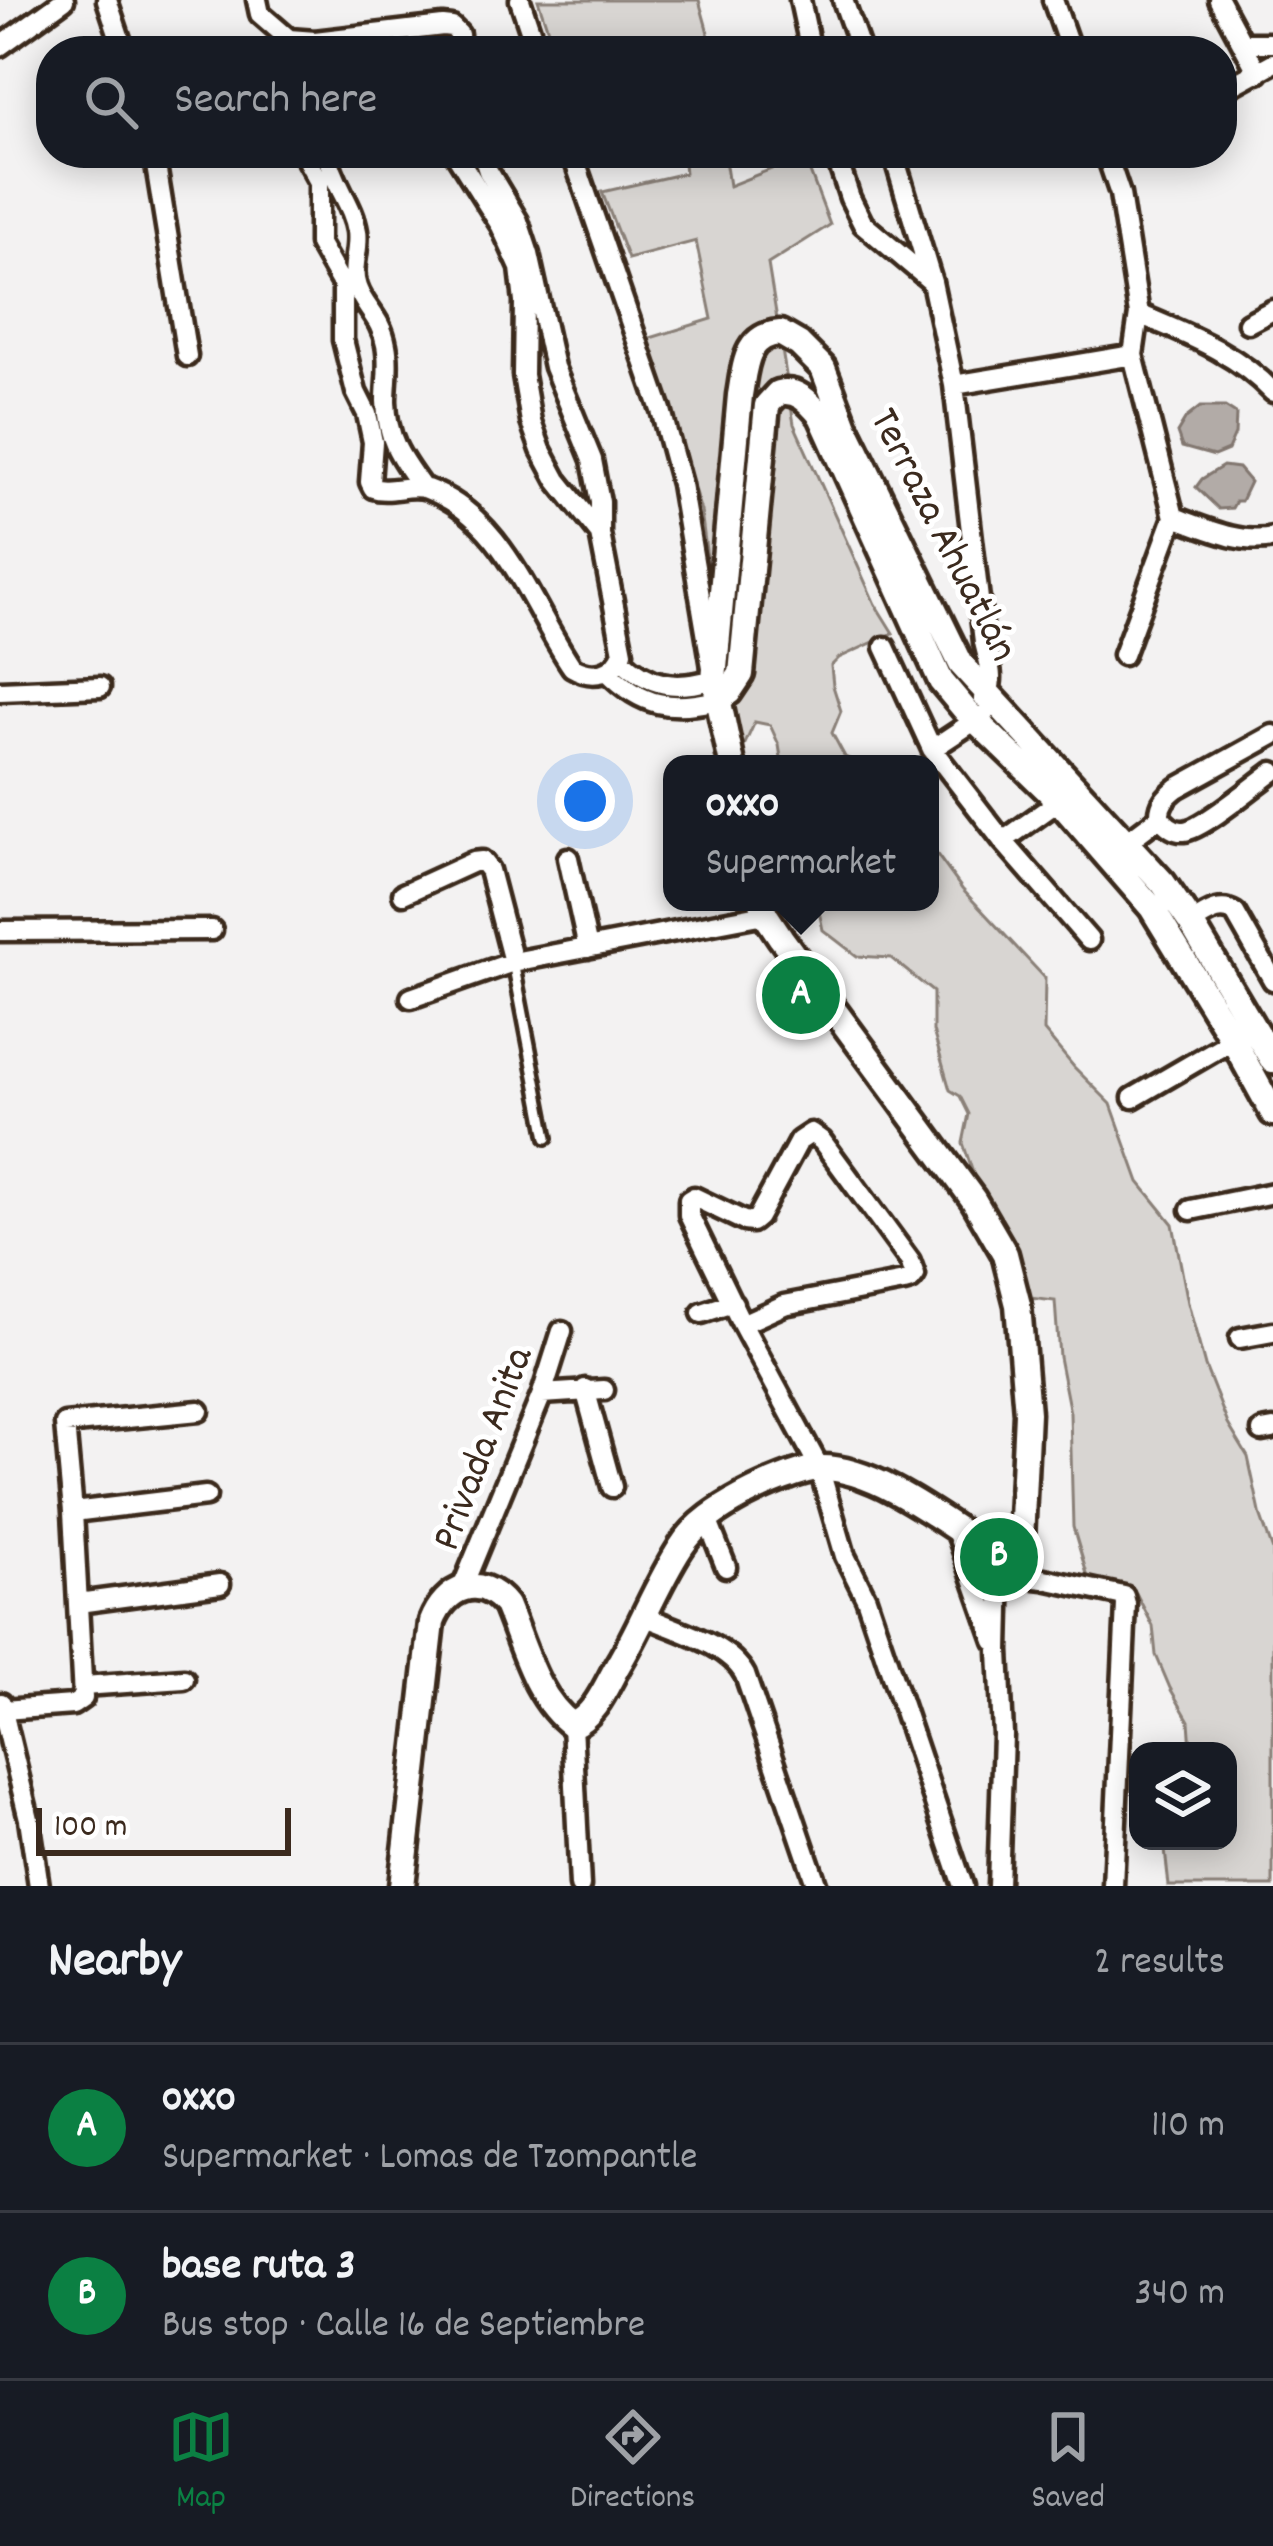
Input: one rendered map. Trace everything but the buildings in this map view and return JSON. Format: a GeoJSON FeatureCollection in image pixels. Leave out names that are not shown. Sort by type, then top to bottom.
{"type":"FeatureCollection","features":[{"type":"Feature","properties":{"kind":"street"},"geometry":{"type":"LineString","coordinates":[[0,46],[64,0]]}},
{"type":"Feature","properties":{"kind":"street"},"geometry":{"type":"LineString","coordinates":[[107,0],[119,36]]}},
{"type":"Feature","properties":{"kind":"street"},"geometry":{"type":"LineString","coordinates":[[257,0],[260,14],[281,36]]}},
{"type":"Feature","properties":{"kind":"street"},"geometry":{"type":"LineString","coordinates":[[520,0],[532,36]]}},
{"type":"Feature","properties":{"kind":"street"},"geometry":{"type":"LineString","coordinates":[[800,0],[808,36]]}},
{"type":"Feature","properties":{"kind":"street"},"geometry":{"type":"LineString","coordinates":[[843,0],[856,36]]}},
{"type":"Feature","properties":{"kind":"street"},"geometry":{"type":"LineString","coordinates":[[1053,0],[1066,36]]}},
{"type":"Feature","properties":{"kind":"street"},"geometry":{"type":"LineString","coordinates":[[1219,0],[1242,43],[1266,68],[1237,83]]}},
{"type":"Feature","properties":{"kind":"street"},"geometry":{"type":"LineString","coordinates":[[388,36],[452,27],[459,36]]}},
{"type":"Feature","properties":{"kind":"street"},"geometry":{"type":"LineString","coordinates":[[1242,43],[1273,43]]}},
{"type":"Feature","properties":{"kind":"street"},"geometry":{"type":"LineString","coordinates":[[156,168],[187,356]]}},
{"type":"Feature","properties":{"kind":"street"},"geometry":{"type":"LineString","coordinates":[[316,168],[352,212],[358,234],[343,340],[356,392],[367,414],[381,439],[421,486],[455,501],[488,530],[572,667],[590,674],[614,666],[623,652],[600,534],[592,460],[554,367],[529,254],[467,168]]}},
{"type":"Feature","properties":{"kind":"street"},"geometry":{"type":"LineString","coordinates":[[326,168],[319,244],[377,317],[386,342],[386,400],[370,482],[380,491],[421,486]]}},
{"type":"Feature","properties":{"kind":"street"},"geometry":{"type":"LineString","coordinates":[[487,168],[509,223],[520,268],[523,375],[531,422],[557,480],[600,534]]}},
{"type":"Feature","properties":{"kind":"street"},"geometry":{"type":"LineString","coordinates":[[577,168],[661,410],[681,484],[730,755]]}},
{"type":"Feature","properties":{"kind":"street"},"geometry":{"type":"LineString","coordinates":[[840,168],[863,224],[932,281]]}},
{"type":"Feature","properties":{"kind":"street"},"geometry":{"type":"LineString","coordinates":[[898,168],[932,281],[954,385],[992,679],[993,700],[932,748]]}},
{"type":"Feature","properties":{"kind":"street"},"geometry":{"type":"LineString","coordinates":[[1111,168],[1120,194],[1138,314],[1133,356],[1174,517],[1123,655]]}},
{"type":"Feature","properties":{"kind":"street"},"geometry":{"type":"LineString","coordinates":[[1248,323],[1273,310]]}},
{"type":"Feature","properties":{"kind":"street"},"geometry":{"type":"LineString","coordinates":[[1138,314],[1215,346],[1273,392]]}},
{"type":"Feature","properties":{"kind":"street","name":"Terraza Ahuatlán"},"geometry":{"type":"LineString","coordinates":[[1272,1111],[1152,908],[1059,801],[941,681],[821,416],[801,396],[786,391],[771,398],[764,415],[741,674],[729,692],[716,690],[740,395],[746,356],[762,336],[780,333],[823,368],[845,426],[961,664],[1131,845],[1191,923],[1273,1061]]}},
{"type":"Feature","properties":{"kind":"street"},"geometry":{"type":"LineString","coordinates":[[954,385],[1133,356]]}},
{"type":"Feature","properties":{"kind":"street"},"geometry":{"type":"LineString","coordinates":[[1174,517],[1223,534],[1273,538]]}},
{"type":"Feature","properties":{"kind":"street"},"geometry":{"type":"LineString","coordinates":[[885,647],[937,755]]}},
{"type":"Feature","properties":{"kind":"street"},"geometry":{"type":"LineString","coordinates":[[614,666],[636,696],[654,703],[692,706],[716,690]]}},
{"type":"Feature","properties":{"kind":"street"},"geometry":{"type":"LineString","coordinates":[[0,692],[100,686]]}},
{"type":"Feature","properties":{"kind":"street"},"geometry":{"type":"LineString","coordinates":[[1163,821],[1160,810],[1165,798],[1177,788],[1273,735]]}},
{"type":"Feature","properties":{"kind":"street"},"geometry":{"type":"LineString","coordinates":[[939,757],[1003,841],[1089,940]]}},
{"type":"Feature","properties":{"kind":"street"},"geometry":{"type":"LineString","coordinates":[[1163,821],[1186,831],[1273,772]]}},
{"type":"Feature","properties":{"kind":"street"},"geometry":{"type":"LineString","coordinates":[[1003,841],[1059,801]]}},
{"type":"Feature","properties":{"kind":"street"},"geometry":{"type":"LineString","coordinates":[[1131,845],[1163,821]]}},
{"type":"Feature","properties":{"kind":"street"},"geometry":{"type":"LineString","coordinates":[[568,858],[588,948]]}},
{"type":"Feature","properties":{"kind":"street"},"geometry":{"type":"LineString","coordinates":[[403,894],[482,861],[489,870],[513,962]]}},
{"type":"Feature","properties":{"kind":"street"},"geometry":{"type":"LineString","coordinates":[[1191,923],[1220,908],[1235,913],[1273,980]]}},
{"type":"Feature","properties":{"kind":"street"},"geometry":{"type":"LineString","coordinates":[[411,998],[513,962],[751,911]]}},
{"type":"Feature","properties":{"kind":"street"},"geometry":{"type":"LineString","coordinates":[[766,911],[973,1199],[1005,1254],[1018,1305],[1027,1413],[1022,1540],[1004,1562],[998,1886]]}},
{"type":"Feature","properties":{"kind":"street"},"geometry":{"type":"LineString","coordinates":[[0,931],[212,930]]}},
{"type":"Feature","properties":{"kind":"street"},"geometry":{"type":"LineString","coordinates":[[1133,1097],[1233,1040]]}},
{"type":"Feature","properties":{"kind":"street"},"geometry":{"type":"LineString","coordinates":[[742,1324],[784,1305],[904,1282],[915,1274],[811,1133],[799,1141],[752,1222],[694,1197],[689,1200],[689,1215],[742,1324],[819,1467],[845,1556],[866,1598],[963,1886]]}},
{"type":"Feature","properties":{"kind":"street"},"geometry":{"type":"LineString","coordinates":[[1191,1210],[1273,1193]]}},
{"type":"Feature","properties":{"kind":"street"},"geometry":{"type":"LineString","coordinates":[[702,1313],[733,1303]]}},
{"type":"Feature","properties":{"kind":"street","name":"Privada Anita"},"geometry":{"type":"LineString","coordinates":[[462,1588],[542,1394],[562,1331]]}},
{"type":"Feature","properties":{"kind":"street"},"geometry":{"type":"LineString","coordinates":[[1240,1338],[1273,1332]]}},
{"type":"Feature","properties":{"kind":"street"},"geometry":{"type":"LineString","coordinates":[[542,1394],[595,1390],[612,1487]]}},
{"type":"Feature","properties":{"kind":"street"},"geometry":{"type":"LineString","coordinates":[[39,1886],[29,1819],[2,1705],[73,1706],[83,1698],[65,1424],[200,1411]]}},
{"type":"Feature","properties":{"kind":"street"},"geometry":{"type":"LineString","coordinates":[[572,1724],[588,1715],[681,1546],[707,1519],[755,1490],[819,1467],[868,1477],[1004,1562],[1044,1579],[1124,1596],[1113,1886]]}},
{"type":"Feature","properties":{"kind":"street"},"geometry":{"type":"LineString","coordinates":[[73,1512],[206,1496]]}},
{"type":"Feature","properties":{"kind":"street"},"geometry":{"type":"LineString","coordinates":[[707,1519],[727,1567]]}},
{"type":"Feature","properties":{"kind":"street"},"geometry":{"type":"LineString","coordinates":[[956,1530],[999,1651]]}},
{"type":"Feature","properties":{"kind":"street"},"geometry":{"type":"LineString","coordinates":[[78,1603],[220,1584]]}},
{"type":"Feature","properties":{"kind":"street"},"geometry":{"type":"LineString","coordinates":[[402,1886],[432,1622],[443,1600],[462,1588],[476,1586],[498,1595],[543,1693],[572,1724]]}},
{"type":"Feature","properties":{"kind":"street"},"geometry":{"type":"LineString","coordinates":[[644,1616],[738,1662],[817,1886]]}},
{"type":"Feature","properties":{"kind":"street"},"geometry":{"type":"LineString","coordinates":[[83,1686],[184,1679]]}},
{"type":"Feature","properties":{"kind":"street"},"geometry":{"type":"LineString","coordinates":[[572,1724],[580,1886]]}},
{"type":"Feature","properties":{"kind":"lane"},"geometry":{"type":"LineString","coordinates":[[513,962],[547,1138]]}},
{"type":"Feature","properties":{"kind":"shaded area"},"geometry":{"type":"Polygon","coordinates":[[[538,0],[699,0],[709,36],[550,36],[538,0]]]}},
{"type":"Feature","properties":{"kind":"shaded area"},"geometry":{"type":"Polygon","coordinates":[[[684,168],[726,168],[729,186],[774,168],[809,168],[830,225],[768,264],[794,424],[875,604],[893,633],[831,666],[841,711],[832,733],[844,755],[781,755],[770,725],[755,722],[738,755],[729,727],[701,511],[647,339],[712,319],[696,241],[628,259],[602,192],[685,173],[684,168]]]}},
{"type":"Feature","properties":{"kind":"shaded area"},"geometry":{"type":"Polygon","coordinates":[[[1200,407],[1225,407],[1236,414],[1228,450],[1214,456],[1182,447],[1177,433],[1200,407]]]}},
{"type":"Feature","properties":{"kind":"shaded area"},"geometry":{"type":"Polygon","coordinates":[[[1223,466],[1238,468],[1250,482],[1241,501],[1219,509],[1196,487],[1223,466]]]}},
{"type":"Feature","properties":{"kind":"shaded area"},"geometry":{"type":"Polygon","coordinates":[[[939,857],[1045,978],[1044,1031],[1111,1104],[1139,1182],[1173,1224],[1205,1366],[1228,1424],[1248,1457],[1273,1551],[1273,1886],[1169,1886],[1165,1850],[1237,1850],[1237,1742],[1190,1742],[1189,1721],[1156,1655],[1153,1626],[1136,1593],[1089,1581],[1073,1527],[1070,1413],[1055,1301],[1022,1297],[983,1203],[963,1143],[969,1114],[960,1096],[950,1090],[933,1031],[933,992],[891,958],[857,956],[823,930],[819,911],[939,911],[939,857]]]}},
{"type":"Feature","properties":{"kind":"place","name":"oxxo"},"geometry":{"type":"Point","coordinates":[801,995]}},
{"type":"Feature","properties":{"kind":"place","name":"base ruta 3"},"geometry":{"type":"Point","coordinates":[999,1557]}}]}
